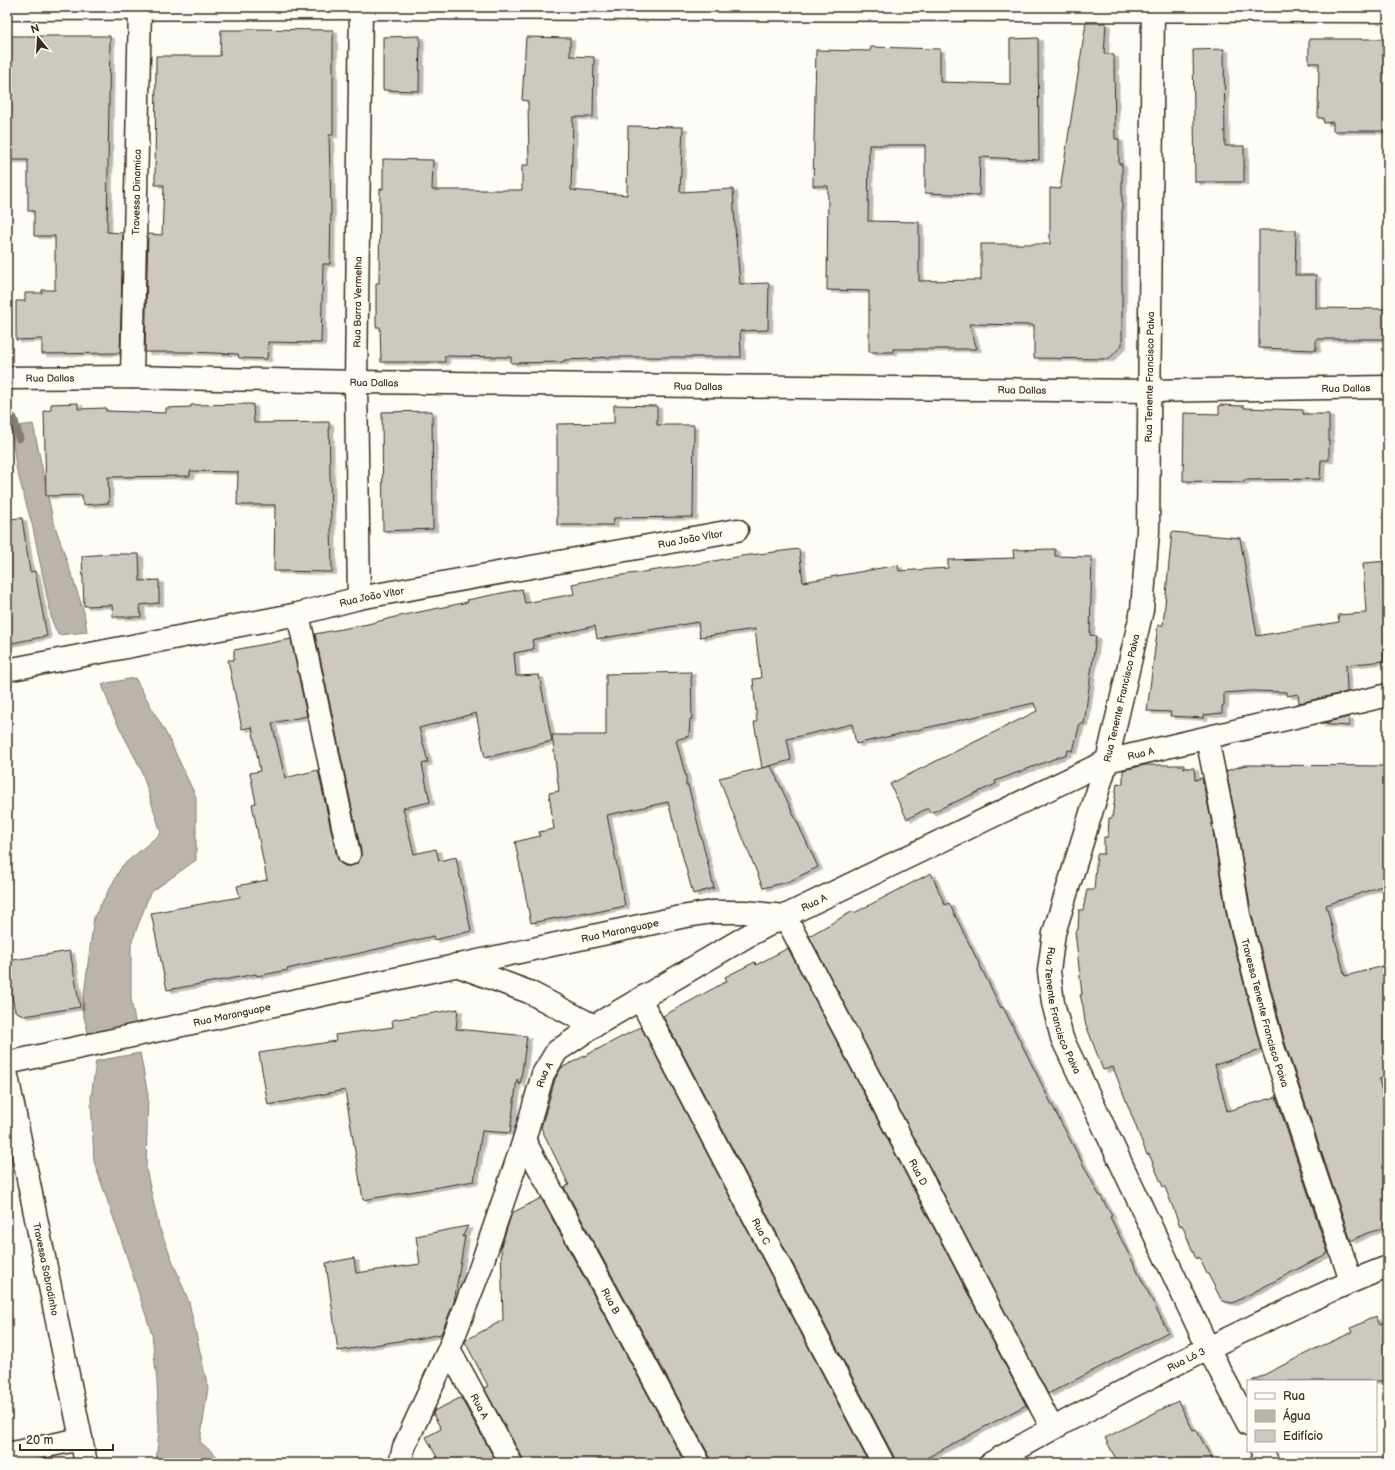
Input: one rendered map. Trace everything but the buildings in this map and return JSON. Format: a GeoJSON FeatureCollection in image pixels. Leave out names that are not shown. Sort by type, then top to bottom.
{"type":"FeatureCollection","features":[{"type":"Feature","properties":{"kind":"street","name":"Travessa Dinamica"},"geometry":{"type":"LineString","coordinates":[[132,376],[140,8]]}},
{"type":"Feature","properties":{"kind":"street","name":"Rua Barra Vermelha"},"geometry":{"type":"LineString","coordinates":[[359,598],[356,382],[361,8]]}},
{"type":"Feature","properties":{"kind":"street"},"geometry":{"type":"LineString","coordinates":[[7,9],[1153,9],[1388,11]]}},
{"type":"Feature","properties":{"kind":"street","name":"Rua Tenente Francisco Paiva"},"geometry":{"type":"LineString","coordinates":[[1153,9],[1148,531],[1142,610],[1107,761],[1054,933],[1049,971],[1062,1038],[1208,1348],[1247,1422]]}},
{"type":"Feature","properties":{"kind":"street","name":"Rua Dallas"},"geometry":{"type":"LineString","coordinates":[[7,378],[132,376],[356,382],[1149,391],[1388,387]]}},
{"type":"Feature","properties":{"kind":"street","name":"Rua João Vítor"},"geometry":{"type":"LineString","coordinates":[[7,670],[298,614],[359,598],[737,530]]}},
{"type":"Feature","properties":{"kind":"street"},"geometry":{"type":"LineString","coordinates":[[298,614],[349,854]]}},
{"type":"Feature","properties":{"kind":"street","name":"Rua A"},"geometry":{"type":"LineString","coordinates":[[402,1455],[450,1348],[480,1269],[524,1140],[543,1074],[557,1051],[640,998],[785,916],[1107,761],[1388,695]]}},
{"type":"Feature","properties":{"kind":"street","name":"Travessa Tenente Francisco Paiva"},"geometry":{"type":"LineString","coordinates":[[1207,738],[1223,818],[1238,915],[1271,1040],[1351,1281]]}},
{"type":"Feature","properties":{"kind":"street","name":"Rua Maranguape"},"geometry":{"type":"LineString","coordinates":[[7,1063],[681,916],[712,912],[732,912],[785,916]]}},
{"type":"Feature","properties":{"kind":"street","name":"Rua D"},"geometry":{"type":"LineString","coordinates":[[785,916],[1052,1428]]}},
{"type":"Feature","properties":{"kind":"street"},"geometry":{"type":"LineString","coordinates":[[456,965],[529,992],[594,1026]]}},
{"type":"Feature","properties":{"kind":"street","name":"Rua C"},"geometry":{"type":"LineString","coordinates":[[640,998],[883,1463]]}},
{"type":"Feature","properties":{"kind":"street","name":"Travessa Sobradinho"},"geometry":{"type":"LineString","coordinates":[[7,1076],[86,1463]]}},
{"type":"Feature","properties":{"kind":"street","name":"Rua B"},"geometry":{"type":"LineString","coordinates":[[524,1140],[699,1463]]}},
{"type":"Feature","properties":{"kind":"street","name":"Rua Ló 3"},"geometry":{"type":"LineString","coordinates":[[991,1463],[1052,1428],[1208,1348],[1351,1281],[1388,1267]]}},
{"type":"Feature","properties":{"kind":"street","name":"Rua A"},"geometry":{"type":"LineString","coordinates":[[450,1348],[511,1463]]}},
{"type":"Feature","properties":{"kind":"street"},"geometry":{"type":"LineString","coordinates":[[7,1454],[82,1439]]}},
{"type":"Feature","properties":{"kind":"street"},"geometry":{"type":"LineString","coordinates":[[1262,1452],[1268,1463]]}},
{"type":"Feature","properties":{"kind":"water"},"geometry":{"type":"Polygon","coordinates":[[[33,424],[53,520],[84,612],[87,632],[58,635],[52,621],[33,528],[16,467],[11,427],[33,424]]]}},
{"type":"Feature","properties":{"kind":"water"},"geometry":{"type":"Polygon","coordinates":[[[135,678],[168,737],[196,797],[196,860],[150,893],[131,944],[131,999],[136,1027],[89,1036],[82,1010],[94,917],[122,866],[161,833],[141,769],[113,715],[102,684],[135,678]]]}},
{"type":"Feature","properties":{"kind":"water"},"geometry":{"type":"Polygon","coordinates":[[[140,1053],[148,1095],[146,1169],[159,1227],[189,1302],[208,1388],[200,1442],[225,1463],[156,1463],[159,1429],[157,1382],[152,1334],[94,1162],[91,1098],[96,1061],[140,1053]]]}},
{"type":"Feature","properties":{"kind":"waterway"},"geometry":{"type":"LineString","coordinates":[[13,418],[19,438]]}}]}
